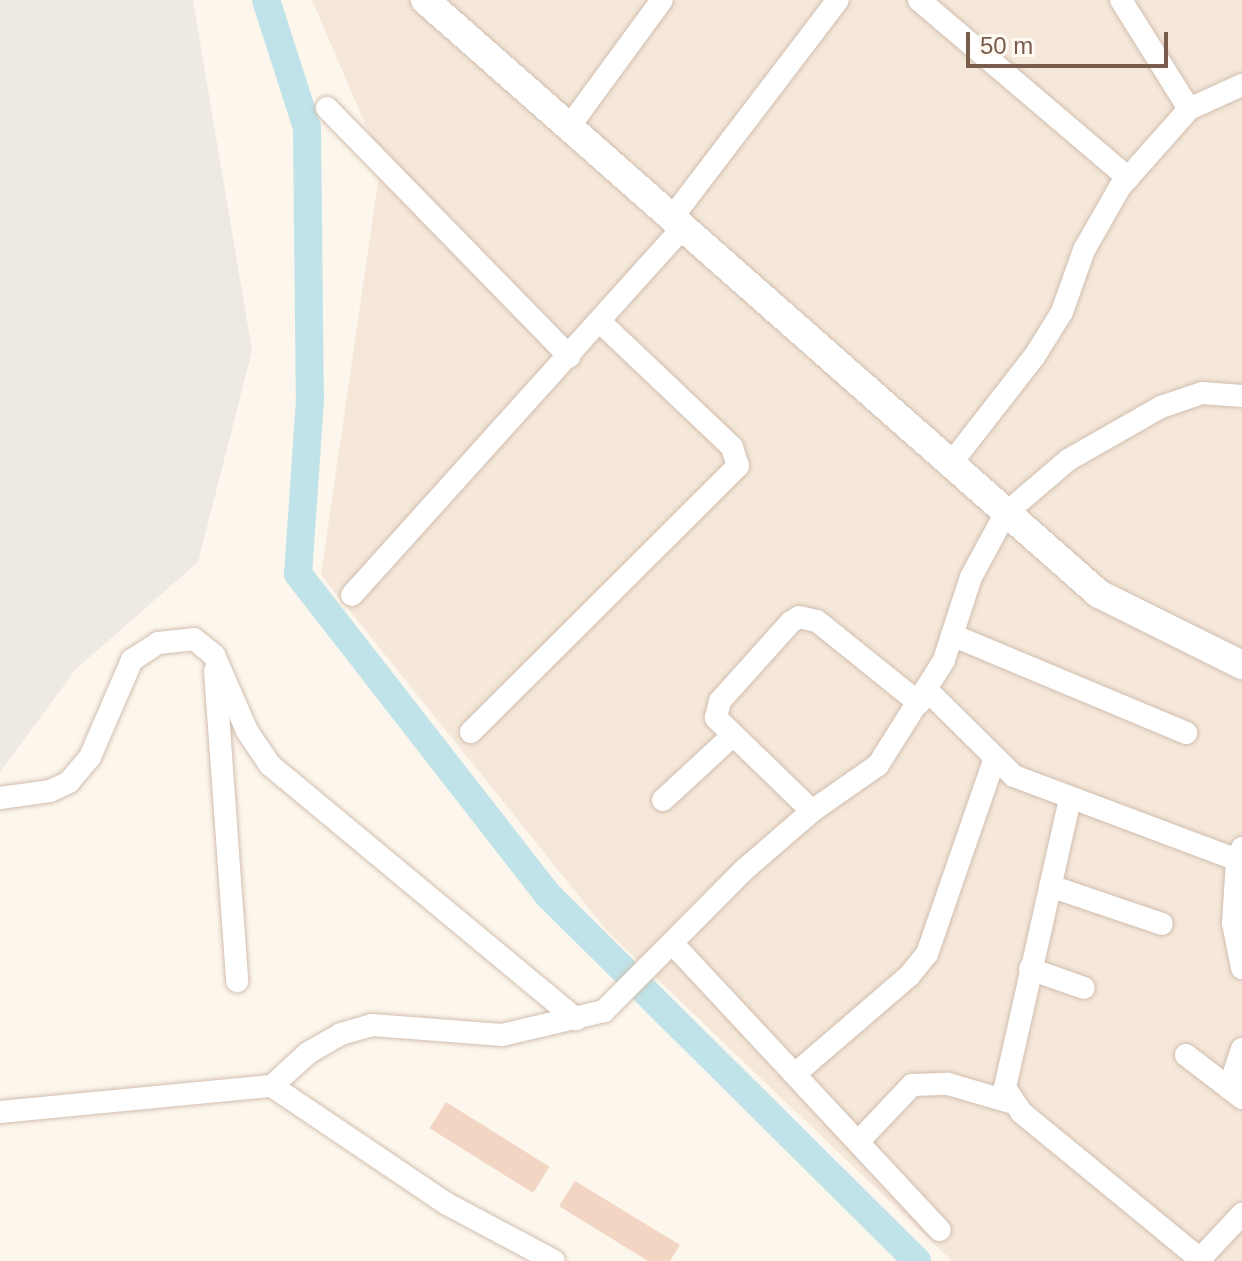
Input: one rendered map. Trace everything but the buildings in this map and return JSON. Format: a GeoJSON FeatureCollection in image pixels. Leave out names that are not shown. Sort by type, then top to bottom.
{"type":"FeatureCollection","features":[{"type":"Feature","properties":{"kind":"street"},"geometry":{"type":"LineString","coordinates":[[425,0],[949,466],[1099,594],[1242,665]]}},
{"type":"Feature","properties":{"kind":"street"},"geometry":{"type":"LineString","coordinates":[[569,127],[662,0]]}},
{"type":"Feature","properties":{"kind":"street"},"geometry":{"type":"LineString","coordinates":[[352,595],[599,321],[677,224],[838,0]]}},
{"type":"Feature","properties":{"kind":"street"},"geometry":{"type":"LineString","coordinates":[[919,0],[1128,178]]}},
{"type":"Feature","properties":{"kind":"street"},"geometry":{"type":"LineString","coordinates":[[1121,0],[1189,109]]}},
{"type":"Feature","properties":{"kind":"street"},"geometry":{"type":"LineString","coordinates":[[949,466],[1034,357],[1062,312],[1084,250],[1128,178],[1189,109],[1242,85]]}},
{"type":"Feature","properties":{"kind":"street"},"geometry":{"type":"LineString","coordinates":[[327,108],[569,356]]}},
{"type":"Feature","properties":{"kind":"street"},"geometry":{"type":"LineString","coordinates":[[471,732],[738,466],[732,447],[599,321]]}},
{"type":"Feature","properties":{"kind":"street"},"geometry":{"type":"LineString","coordinates":[[0,1112],[272,1086],[308,1053],[341,1034],[372,1025],[502,1035],[604,1011],[744,870],[812,811],[878,765],[923,696],[952,635],[971,577],[1005,514],[1068,460],[1161,407],[1202,393],[1242,396]]}},
{"type":"Feature","properties":{"kind":"street"},"geometry":{"type":"LineString","coordinates":[[812,811],[731,737],[716,718],[720,701],[799,617],[817,621],[923,696],[1014,776],[1070,799],[1239,854],[1233,923],[1242,968]]}},
{"type":"Feature","properties":{"kind":"street"},"geometry":{"type":"LineString","coordinates":[[952,635],[1186,733]]}},
{"type":"Feature","properties":{"kind":"street"},"geometry":{"type":"LineString","coordinates":[[0,798],[50,791],[82,770],[126,670],[142,651],[183,638],[207,646],[214,655],[247,731],[270,765],[576,1019]]}},
{"type":"Feature","properties":{"kind":"street"},"geometry":{"type":"LineString","coordinates":[[214,655],[237,981]]}},
{"type":"Feature","properties":{"kind":"street"},"geometry":{"type":"LineString","coordinates":[[663,800],[731,737]]}},
{"type":"Feature","properties":{"kind":"street"},"geometry":{"type":"LineString","coordinates":[[795,1074],[909,976],[927,954],[994,761]]}},
{"type":"Feature","properties":{"kind":"street"},"geometry":{"type":"LineString","coordinates":[[1010,1102],[1006,1073],[1070,799]]}},
{"type":"Feature","properties":{"kind":"street"},"geometry":{"type":"LineString","coordinates":[[1050,886],[1162,924]]}},
{"type":"Feature","properties":{"kind":"street"},"geometry":{"type":"LineString","coordinates":[[665,952],[795,1074],[940,1230]]}},
{"type":"Feature","properties":{"kind":"street"},"geometry":{"type":"LineString","coordinates":[[1030,969],[1084,988]]}},
{"type":"Feature","properties":{"kind":"street"},"geometry":{"type":"LineString","coordinates":[[1186,1055],[1236,1093],[1242,1049]]}},
{"type":"Feature","properties":{"kind":"street"},"geometry":{"type":"LineString","coordinates":[[858,1142],[912,1085],[948,1084],[1010,1102],[1201,1260],[1242,1214]]}},
{"type":"Feature","properties":{"kind":"street"},"geometry":{"type":"LineString","coordinates":[[272,1086],[447,1204],[554,1261]]}},
{"type":"Feature","properties":{"kind":"shaded area"},"geometry":{"type":"Polygon","coordinates":[[[0,0],[193,0],[252,351],[198,562],[76,669],[0,772],[0,0]]]}},
{"type":"Feature","properties":{"kind":"shaded area"},"geometry":{"type":"Polygon","coordinates":[[[312,0],[1242,0],[1242,1261],[952,1261],[607,931],[321,575],[381,161],[312,0]]]}},
{"type":"Feature","properties":{"kind":"waterway"},"geometry":{"type":"LineString","coordinates":[[266,0],[307,128],[310,399],[298,574],[548,895],[917,1261]]}}]}
